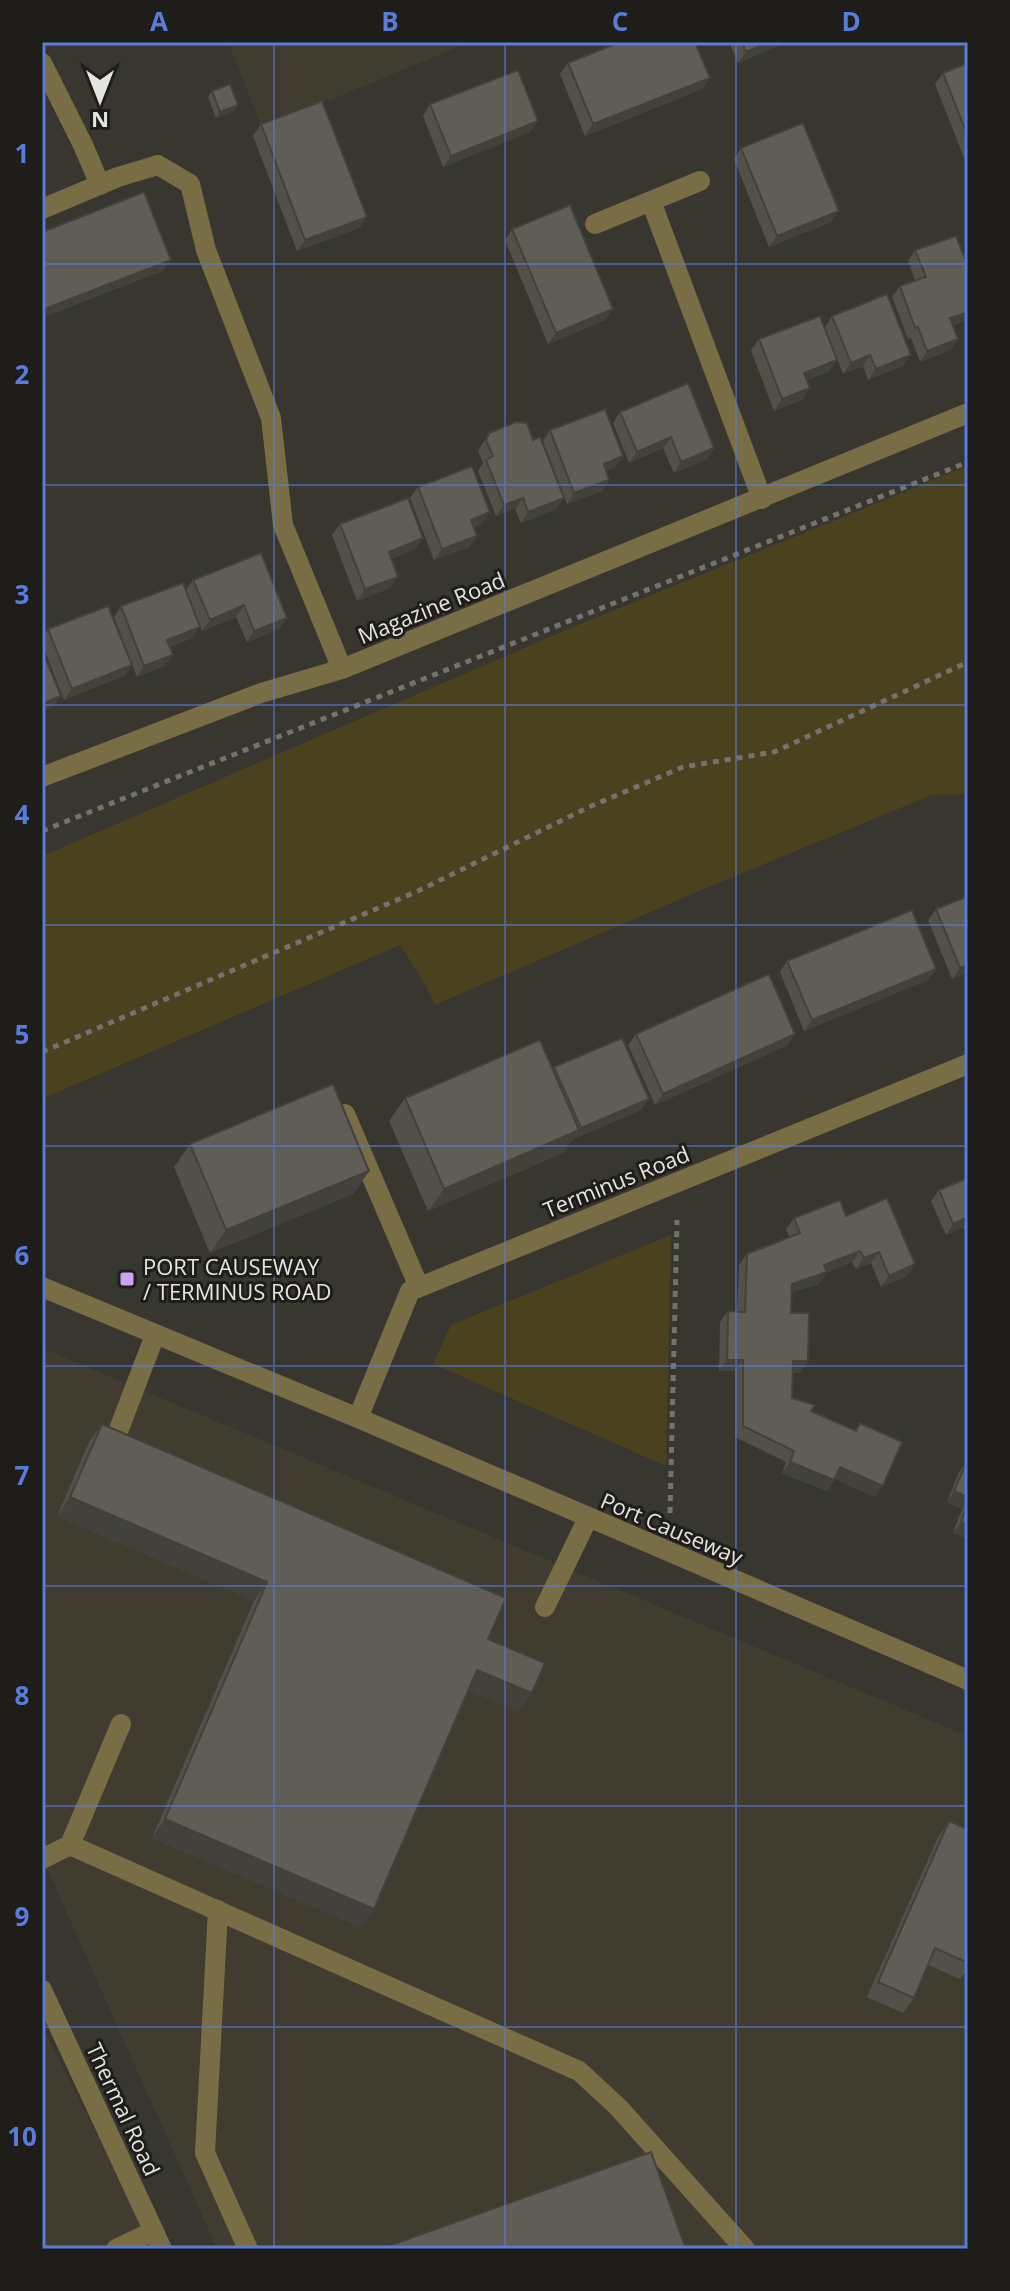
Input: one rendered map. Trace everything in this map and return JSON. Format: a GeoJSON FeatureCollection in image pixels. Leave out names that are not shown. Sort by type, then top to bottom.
{"type":"FeatureCollection","features":[{"type":"Feature","properties":{"kind":"street"},"geometry":{"type":"LineString","coordinates":[[42,63],[100,185]]}},
{"type":"Feature","properties":{"kind":"street","name":"Magazine Road"},"geometry":{"type":"LineString","coordinates":[[42,209],[158,165],[190,184],[206,250],[271,418],[283,525],[342,669],[968,413]]}},
{"type":"Feature","properties":{"kind":"street"},"geometry":{"type":"LineString","coordinates":[[595,224],[700,181]]}},
{"type":"Feature","properties":{"kind":"street"},"geometry":{"type":"LineString","coordinates":[[651,201],[762,499]]}},
{"type":"Feature","properties":{"kind":"street"},"geometry":{"type":"LineString","coordinates":[[42,777],[261,693],[342,669]]}},
{"type":"Feature","properties":{"kind":"street","name":"Terminus Road"},"geometry":{"type":"LineString","coordinates":[[419,1287],[968,1064]]}},
{"type":"Feature","properties":{"kind":"street"},"geometry":{"type":"LineString","coordinates":[[336,1095],[419,1287],[410,1291],[358,1418]]}},
{"type":"Feature","properties":{"kind":"street","name":"Port Causeway"},"geometry":{"type":"LineString","coordinates":[[42,1287],[358,1418],[968,1680]]}},
{"type":"Feature","properties":{"kind":"street"},"geometry":{"type":"LineString","coordinates":[[119,1429],[155,1335]]}},
{"type":"Feature","properties":{"kind":"street"},"geometry":{"type":"LineString","coordinates":[[545,1607],[588,1518]]}},
{"type":"Feature","properties":{"kind":"street"},"geometry":{"type":"LineString","coordinates":[[42,1859],[70,1845],[121,1724]]}},
{"type":"Feature","properties":{"kind":"street"},"geometry":{"type":"LineString","coordinates":[[70,1845],[579,2071],[618,2107],[745,2249]]}},
{"type":"Feature","properties":{"kind":"street"},"geometry":{"type":"LineString","coordinates":[[218,1910],[205,2153],[248,2249]]}},
{"type":"Feature","properties":{"kind":"street","name":"Thermal Road"},"geometry":{"type":"LineString","coordinates":[[42,1990],[158,2240]]}},
{"type":"Feature","properties":{"kind":"street"},"geometry":{"type":"LineString","coordinates":[[116,2249],[158,2240]]}},
{"type":"Feature","properties":{"kind":"path"},"geometry":{"type":"LineString","coordinates":[[42,831],[968,462]]}},
{"type":"Feature","properties":{"kind":"path"},"geometry":{"type":"LineString","coordinates":[[42,1052],[418,891],[589,807],[656,778],[683,767],[774,752],[968,662]]}},
{"type":"Feature","properties":{"kind":"path"},"geometry":{"type":"LineString","coordinates":[[669,1552],[677,1183]]}},
{"type":"Feature","properties":{"kind":"shaded area"},"geometry":{"type":"Polygon","coordinates":[[[228,42],[471,42],[262,128],[228,42]]]}},
{"type":"Feature","properties":{"kind":"shaded area"},"geometry":{"type":"Polygon","coordinates":[[[968,466],[968,794],[932,795],[435,1005],[400,945],[42,1099],[42,856],[568,629],[968,466]]]}},
{"type":"Feature","properties":{"kind":"shaded area"},"geometry":{"type":"Polygon","coordinates":[[[671,1235],[666,1466],[433,1364],[451,1325],[671,1235]]]}},
{"type":"Feature","properties":{"kind":"shaded area"},"geometry":{"type":"Polygon","coordinates":[[[42,1348],[968,1736],[968,2249],[217,2249],[42,1858],[42,1348]]]}},
{"type":"Feature","properties":{"kind":"shaded area"},"geometry":{"type":"Polygon","coordinates":[[[42,2026],[156,2249],[42,2249],[42,2026]]]}},
{"type":"Feature","properties":{"kind":"building"},"geometry":{"type":"Polygon","coordinates":[[[620,42],[695,42],[710,78],[593,124],[568,63],[620,42]]]}},
{"type":"Feature","properties":{"kind":"building"},"geometry":{"type":"Polygon","coordinates":[[[742,42],[769,42],[746,52],[742,42]]]}},
{"type":"Feature","properties":{"kind":"building"},"geometry":{"type":"Polygon","coordinates":[[[968,63],[968,137],[943,73],[968,63]]]}},
{"type":"Feature","properties":{"kind":"building"},"geometry":{"type":"Polygon","coordinates":[[[518,70],[538,121],[451,156],[430,104],[518,70]]]}},
{"type":"Feature","properties":{"kind":"building"},"geometry":{"type":"Polygon","coordinates":[[[230,84],[238,105],[220,112],[212,91],[230,84]]]}},
{"type":"Feature","properties":{"kind":"building"},"geometry":{"type":"Polygon","coordinates":[[[322,101],[367,217],[305,240],[261,124],[322,101]]]}},
{"type":"Feature","properties":{"kind":"building"},"geometry":{"type":"Polygon","coordinates":[[[803,123],[839,211],[777,236],[741,148],[803,123]]]}},
{"type":"Feature","properties":{"kind":"building"},"geometry":{"type":"Polygon","coordinates":[[[144,192],[171,260],[42,310],[42,232],[144,192]]]}},
{"type":"Feature","properties":{"kind":"building"},"geometry":{"type":"Polygon","coordinates":[[[570,205],[613,309],[556,333],[512,229],[570,205]]]}},
{"type":"Feature","properties":{"kind":"building"},"geometry":{"type":"Polygon","coordinates":[[[956,236],[968,266],[968,312],[950,318],[958,339],[927,351],[900,286],[926,277],[915,250],[956,236]]]}},
{"type":"Feature","properties":{"kind":"building"},"geometry":{"type":"Polygon","coordinates":[[[887,294],[911,355],[876,369],[870,355],[851,363],[832,316],[887,294]]]}},
{"type":"Feature","properties":{"kind":"building"},"geometry":{"type":"Polygon","coordinates":[[[820,316],[837,360],[804,373],[810,388],[782,399],[759,339],[820,316]]]}},
{"type":"Feature","properties":{"kind":"building"},"geometry":{"type":"Polygon","coordinates":[[[688,383],[714,448],[681,462],[671,437],[637,452],[620,412],[688,383]]]}},
{"type":"Feature","properties":{"kind":"building"},"geometry":{"type":"Polygon","coordinates":[[[605,409],[623,456],[604,464],[609,480],[574,493],[550,430],[605,409]]]}},
{"type":"Feature","properties":{"kind":"building"},"geometry":{"type":"Polygon","coordinates":[[[516,422],[527,423],[533,440],[540,437],[564,498],[528,512],[523,498],[504,505],[486,460],[493,456],[486,440],[489,433],[516,422]]]}},
{"type":"Feature","properties":{"kind":"building"},"geometry":{"type":"Polygon","coordinates":[[[472,466],[490,512],[471,520],[477,536],[442,549],[418,487],[472,466]]]}},
{"type":"Feature","properties":{"kind":"building"},"geometry":{"type":"Polygon","coordinates":[[[408,498],[423,538],[389,552],[398,577],[365,589],[340,524],[408,498]]]}},
{"type":"Feature","properties":{"kind":"building"},"geometry":{"type":"Polygon","coordinates":[[[261,553],[287,618],[254,631],[244,605],[210,620],[193,580],[261,553]]]}},
{"type":"Feature","properties":{"kind":"building"},"geometry":{"type":"Polygon","coordinates":[[[183,583],[200,627],[167,640],[173,655],[144,666],[121,606],[183,583]]]}},
{"type":"Feature","properties":{"kind":"building"},"geometry":{"type":"Polygon","coordinates":[[[108,606],[132,665],[72,689],[48,629],[108,606]]]}},
{"type":"Feature","properties":{"kind":"building"},"geometry":{"type":"Polygon","coordinates":[[[42,650],[61,696],[42,704],[42,650]]]}},
{"type":"Feature","properties":{"kind":"building"},"geometry":{"type":"Polygon","coordinates":[[[968,896],[968,965],[960,968],[936,909],[968,896]]]}},
{"type":"Feature","properties":{"kind":"building"},"geometry":{"type":"Polygon","coordinates":[[[912,910],[936,969],[812,1020],[787,961],[912,910]]]}},
{"type":"Feature","properties":{"kind":"building"},"geometry":{"type":"Polygon","coordinates":[[[769,974],[795,1034],[663,1094],[636,1034],[769,974]]]}},
{"type":"Feature","properties":{"kind":"building"},"geometry":{"type":"Polygon","coordinates":[[[622,1038],[649,1099],[581,1128],[554,1067],[622,1038]]]}},
{"type":"Feature","properties":{"kind":"building"},"geometry":{"type":"Polygon","coordinates":[[[540,1040],[579,1130],[444,1189],[405,1098],[540,1040]]]}},
{"type":"Feature","properties":{"kind":"building"},"geometry":{"type":"Polygon","coordinates":[[[333,1084],[369,1171],[226,1230],[190,1144],[333,1084]]]}},
{"type":"Feature","properties":{"kind":"building"},"geometry":{"type":"Polygon","coordinates":[[[968,1178],[968,1217],[953,1224],[939,1190],[968,1178]]]}},
{"type":"Feature","properties":{"kind":"building"},"geometry":{"type":"Polygon","coordinates":[[[887,1198],[915,1264],[889,1276],[879,1252],[864,1258],[860,1251],[824,1265],[827,1272],[792,1284],[791,1313],[809,1313],[808,1361],[793,1361],[792,1398],[815,1405],[811,1411],[856,1431],[860,1423],[902,1442],[883,1486],[840,1467],[834,1480],[790,1462],[794,1451],[743,1426],[743,1360],[727,1360],[728,1311],[745,1312],[747,1254],[800,1233],[794,1218],[840,1200],[846,1216],[887,1198]]]}},
{"type":"Feature","properties":{"kind":"building"},"geometry":{"type":"Polygon","coordinates":[[[102,1424],[506,1598],[488,1639],[545,1663],[532,1693],[477,1670],[374,1909],[165,1819],[267,1582],[70,1497],[102,1424]]]}},
{"type":"Feature","properties":{"kind":"building"},"geometry":{"type":"Polygon","coordinates":[[[968,1461],[968,1497],[954,1491],[968,1461]]]}},
{"type":"Feature","properties":{"kind":"building"},"geometry":{"type":"Polygon","coordinates":[[[968,1503],[968,1525],[961,1522],[968,1503]]]}},
{"type":"Feature","properties":{"kind":"building"},"geometry":{"type":"Polygon","coordinates":[[[949,1821],[968,1829],[968,1963],[935,1948],[914,1998],[878,1982],[949,1821]]]}},
{"type":"Feature","properties":{"kind":"building"},"geometry":{"type":"Polygon","coordinates":[[[651,2152],[686,2249],[380,2249],[651,2152]]]}},
{"type":"Feature","properties":{"kind":"place","name":"PORT CAUSEWAY / TERMINUS ROAD"},"geometry":{"type":"Point","coordinates":[127,1279]}}]}
